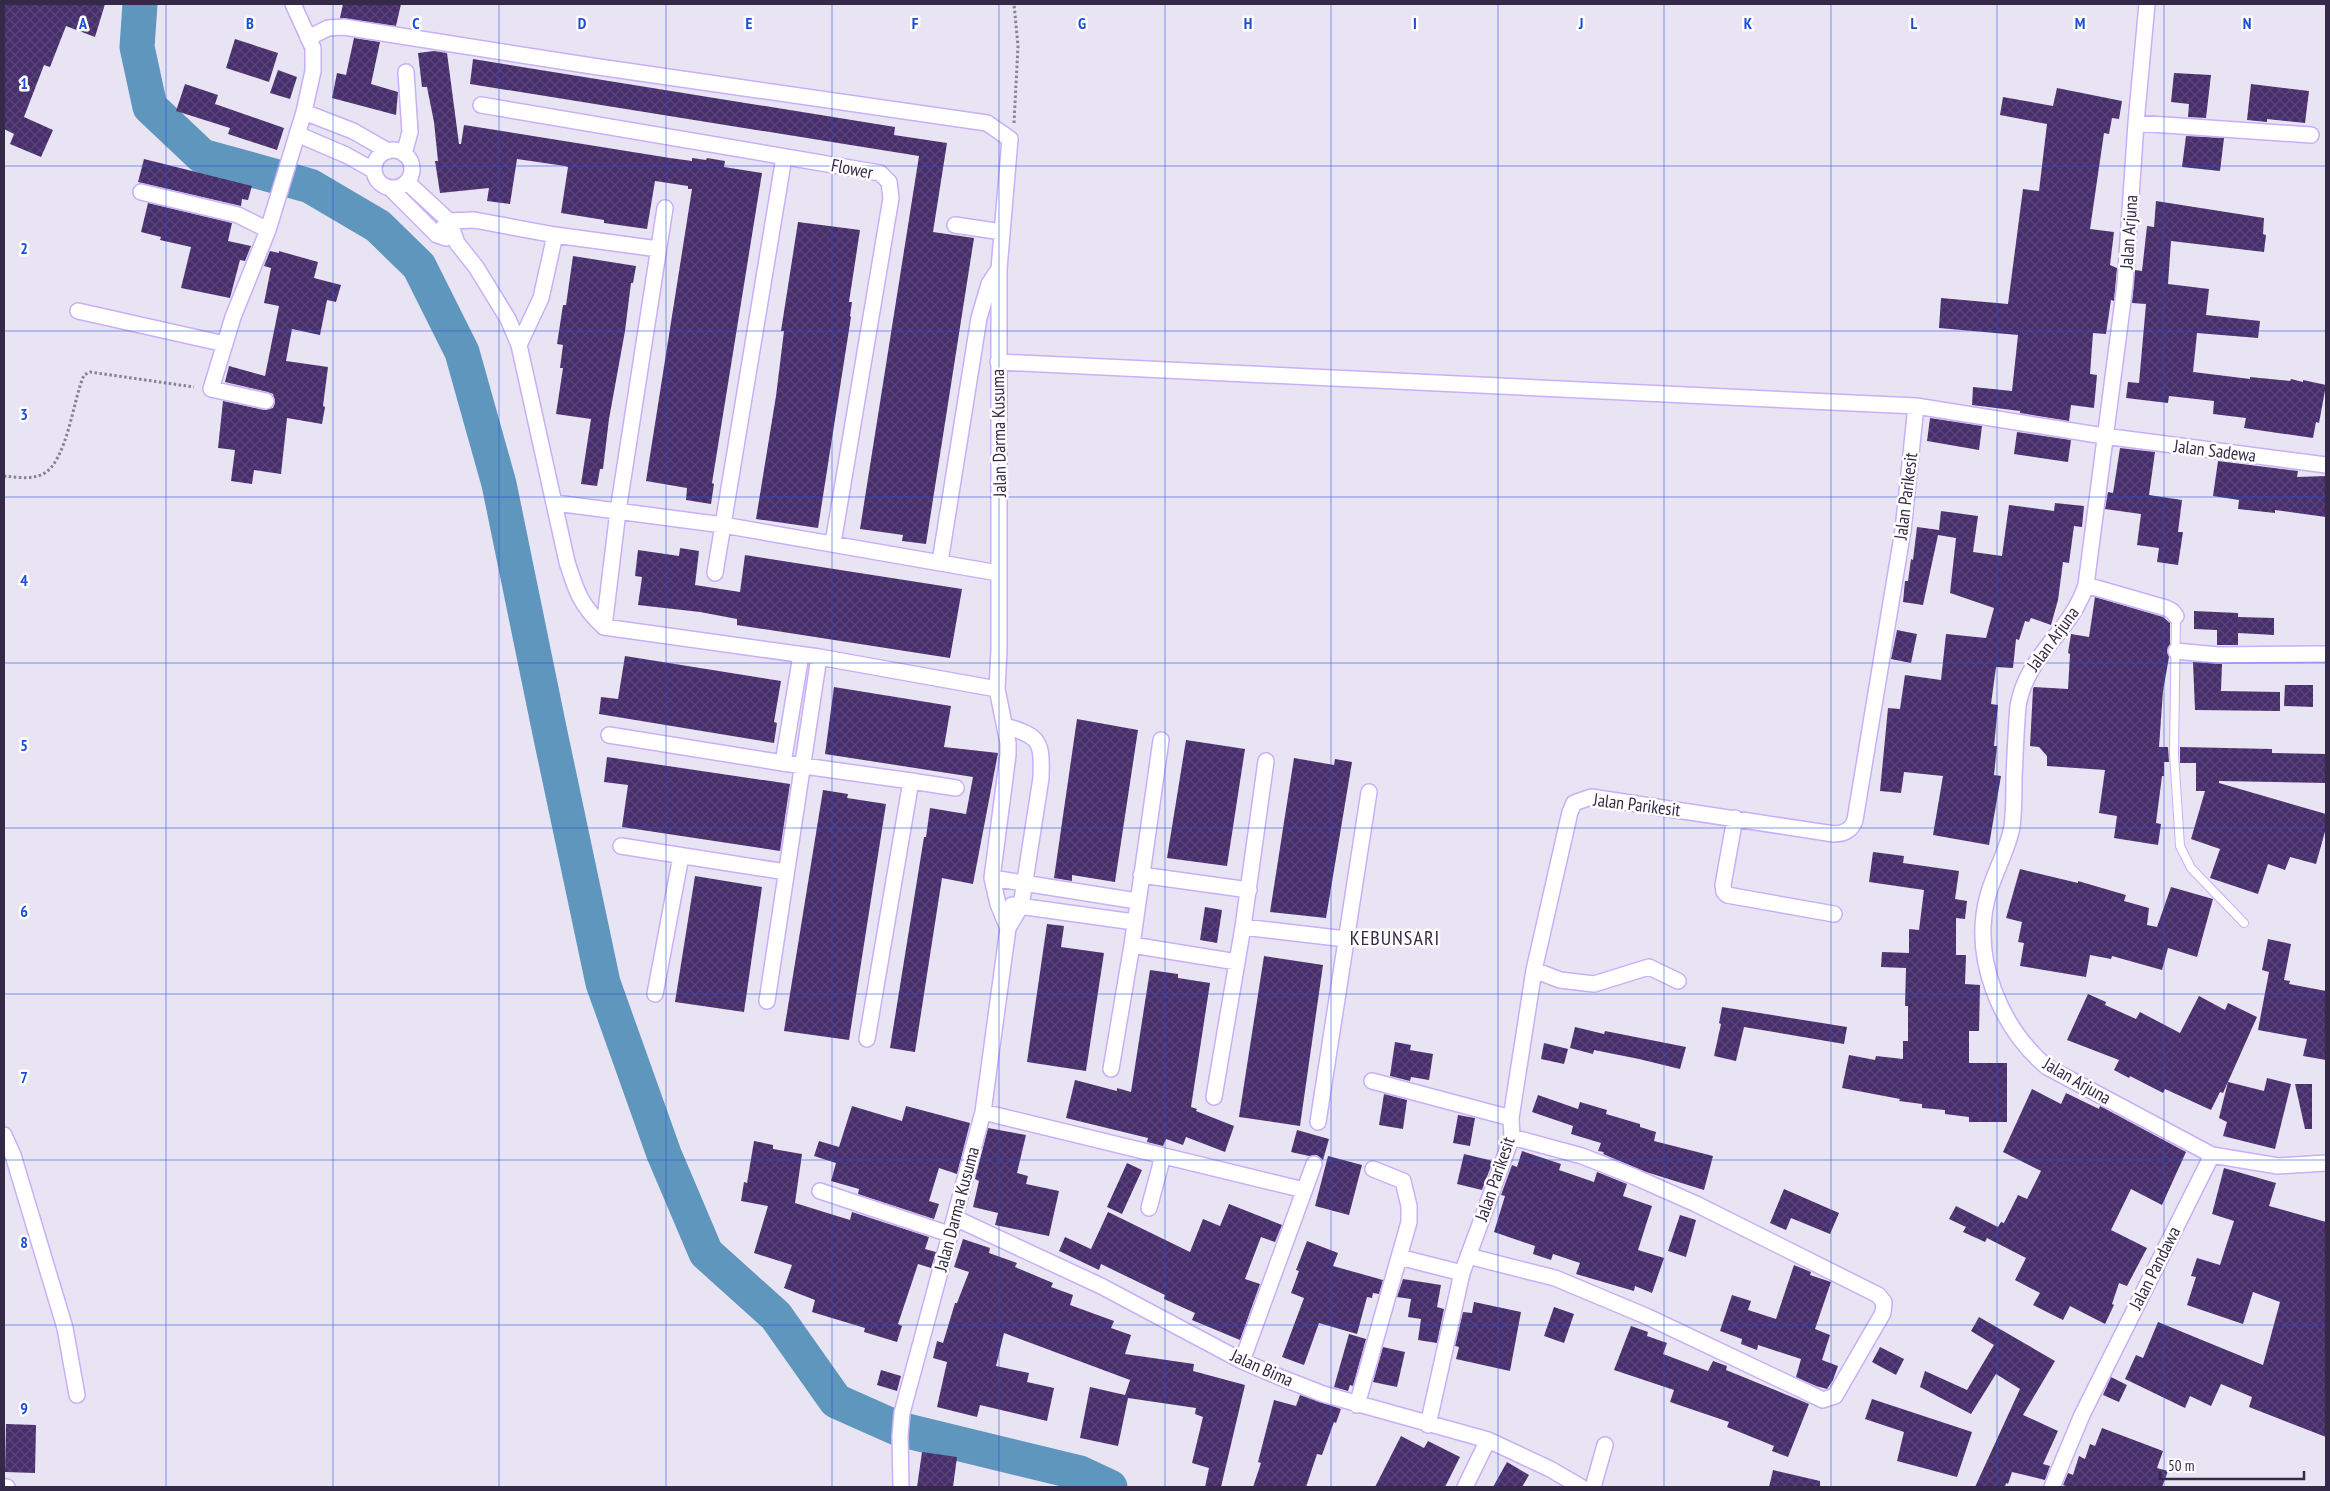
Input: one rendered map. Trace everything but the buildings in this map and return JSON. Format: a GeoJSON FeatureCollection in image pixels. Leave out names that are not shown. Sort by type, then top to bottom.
{"type":"FeatureCollection","features":[{"type":"Feature","properties":{"kind":"street"},"geometry":{"type":"LineString","coordinates":[[266,401],[211,389],[233,317],[268,230],[304,112],[314,60],[313,48],[293,4]]}},
{"type":"Feature","properties":{"kind":"street","name":"Jalan Arjuna"},"geometry":{"type":"LineString","coordinates":[[2147,4],[2136,123],[2125,285],[2086,585],[2073,615],[2028,673],[2021,690],[2018,706],[2012,826],[2008,846],[1987,899],[1984,917],[1987,966],[1993,986],[2010,1025],[2019,1039],[2036,1058],[2047,1067],[2212,1155]]}},
{"type":"Feature","properties":{"kind":"street"},"geometry":{"type":"LineString","coordinates":[[308,38],[328,28],[344,27],[602,68],[987,123],[1010,139]]}},
{"type":"Feature","properties":{"kind":"street"},"geometry":{"type":"LineString","coordinates":[[404,154],[410,132],[406,72]]}},
{"type":"Feature","properties":{"kind":"street","name":"Flower"},"geometry":{"type":"LineString","coordinates":[[481,105],[880,174],[889,182],[891,198],[833,543]]}},
{"type":"Feature","properties":{"kind":"street"},"geometry":{"type":"LineString","coordinates":[[304,112],[353,131],[388,150],[399,151],[404,154],[412,165],[411,177],[400,188],[391,189]]}},
{"type":"Feature","properties":{"kind":"street"},"geometry":{"type":"LineString","coordinates":[[2136,123],[2311,135]]}},
{"type":"Feature","properties":{"kind":"street"},"geometry":{"type":"LineString","coordinates":[[298,134],[346,155],[373,170]]}},
{"type":"Feature","properties":{"kind":"street","name":"Jalan Darma Kusuma"},"geometry":{"type":"LineString","coordinates":[[1008,928],[998,904],[992,878],[1008,755],[1005,726],[997,689],[1000,480],[998,362],[999,269],[1010,139]]}},
{"type":"Feature","properties":{"kind":"street"},"geometry":{"type":"LineString","coordinates":[[388,150],[380,154],[375,161],[373,170],[376,179],[382,185],[391,189],[437,235],[457,243]]}},
{"type":"Feature","properties":{"kind":"street"},"geometry":{"type":"LineString","coordinates":[[715,573],[784,157]]}},
{"type":"Feature","properties":{"kind":"street"},"geometry":{"type":"LineString","coordinates":[[407,182],[449,221],[457,243],[496,296],[508,319],[519,345],[556,503],[567,562],[581,602],[604,627],[819,657],[997,689]]}},
{"type":"Feature","properties":{"kind":"street"},"geometry":{"type":"LineString","coordinates":[[141,192],[238,215],[268,230]]}},
{"type":"Feature","properties":{"kind":"street"},"geometry":{"type":"LineString","coordinates":[[604,627],[618,510],[664,208]]}},
{"type":"Feature","properties":{"kind":"street"},"geometry":{"type":"LineString","coordinates":[[437,235],[449,221],[474,220],[554,235],[658,249]]}},
{"type":"Feature","properties":{"kind":"street"},"geometry":{"type":"LineString","coordinates":[[955,225],[1002,232]]}},
{"type":"Feature","properties":{"kind":"street"},"geometry":{"type":"LineString","coordinates":[[519,345],[541,298],[554,235]]}},
{"type":"Feature","properties":{"kind":"street"},"geometry":{"type":"LineString","coordinates":[[940,562],[979,318],[986,290],[999,269]]}},
{"type":"Feature","properties":{"kind":"street"},"geometry":{"type":"LineString","coordinates":[[78,311],[225,344]]}},
{"type":"Feature","properties":{"kind":"street","name":"Jalan Sadewa"},"geometry":{"type":"LineString","coordinates":[[998,362],[1916,406],[2104,436],[2326,465]]}},
{"type":"Feature","properties":{"kind":"street","name":"Jalan Parikesit"},"geometry":{"type":"LineString","coordinates":[[1428,1425],[1462,1273],[1512,1137],[1511,1118],[1534,970],[1570,812],[1574,803],[1591,797],[1834,834],[1842,834],[1854,824],[1903,530],[1916,406]]}},
{"type":"Feature","properties":{"kind":"street"},"geometry":{"type":"LineString","coordinates":[[556,503],[723,525],[998,572]]}},
{"type":"Feature","properties":{"kind":"street"},"geometry":{"type":"LineString","coordinates":[[2086,585],[2166,608],[2176,616]]}},
{"type":"Feature","properties":{"kind":"street"},"geometry":{"type":"LineString","coordinates":[[2176,651],[2218,654],[2324,654]]}},
{"type":"Feature","properties":{"kind":"street"},"geometry":{"type":"LineString","coordinates":[[783,764],[801,655]]}},
{"type":"Feature","properties":{"kind":"street"},"geometry":{"type":"LineString","coordinates":[[767,1001],[819,657]]}},
{"type":"Feature","properties":{"kind":"street","name":"Jalan Darma Kusuma"},"geometry":{"type":"LineString","coordinates":[[901,1487],[900,1436],[902,1413],[949,1234],[984,1112],[1008,928],[1021,906],[1023,883],[1042,778],[1042,761],[1037,740],[1029,734],[1005,726]]}},
{"type":"Feature","properties":{"kind":"street"},"geometry":{"type":"LineString","coordinates":[[609,735],[783,764],[956,788]]}},
{"type":"Feature","properties":{"kind":"street"},"geometry":{"type":"LineString","coordinates":[[1111,1069],[1132,945],[1161,740]]}},
{"type":"Feature","properties":{"kind":"street"},"geometry":{"type":"LineString","coordinates":[[1214,1097],[1243,927],[1266,761]]}},
{"type":"Feature","properties":{"kind":"street"},"geometry":{"type":"LineString","coordinates":[[867,1040],[911,781]]}},
{"type":"Feature","properties":{"kind":"street"},"geometry":{"type":"LineString","coordinates":[[1318,1122],[1370,792]]}},
{"type":"Feature","properties":{"kind":"street"},"geometry":{"type":"LineString","coordinates":[[1735,818],[1723,885],[1724,892],[1727,895],[1834,914]]}},
{"type":"Feature","properties":{"kind":"street"},"geometry":{"type":"LineString","coordinates":[[621,846],[786,872]]}},
{"type":"Feature","properties":{"kind":"street"},"geometry":{"type":"LineString","coordinates":[[655,994],[681,856]]}},
{"type":"Feature","properties":{"kind":"street"},"geometry":{"type":"LineString","coordinates":[[1141,875],[1248,890]]}},
{"type":"Feature","properties":{"kind":"street"},"geometry":{"type":"LineString","coordinates":[[992,878],[1137,901]]}},
{"type":"Feature","properties":{"kind":"street"},"geometry":{"type":"LineString","coordinates":[[998,904],[1134,922]]}},
{"type":"Feature","properties":{"kind":"street"},"geometry":{"type":"LineString","coordinates":[[1243,927],[1346,939]]}},
{"type":"Feature","properties":{"kind":"street"},"geometry":{"type":"LineString","coordinates":[[1132,945],[1237,962]]}},
{"type":"Feature","properties":{"kind":"street"},"geometry":{"type":"LineString","coordinates":[[1534,970],[1560,980],[1594,984],[1649,967],[1678,981]]}},
{"type":"Feature","properties":{"kind":"street"},"geometry":{"type":"LineString","coordinates":[[1372,1081],[1511,1118]]}},
{"type":"Feature","properties":{"kind":"street"},"geometry":{"type":"LineString","coordinates":[[984,1112],[1304,1190]]}},
{"type":"Feature","properties":{"kind":"street"},"geometry":{"type":"LineString","coordinates":[[4,1135],[13,1155],[65,1328],[77,1395]]}},
{"type":"Feature","properties":{"kind":"street"},"geometry":{"type":"LineString","coordinates":[[1468,1256],[1555,1278],[1648,1317],[1823,1400],[1835,1396],[1883,1313],[1884,1302],[1878,1295],[1696,1204],[1582,1156],[1512,1137]]}},
{"type":"Feature","properties":{"kind":"street"},"geometry":{"type":"LineString","coordinates":[[2212,1155],[2278,1166],[2326,1163]]}},
{"type":"Feature","properties":{"kind":"street","name":"Jalan Pandawa"},"geometry":{"type":"LineString","coordinates":[[2052,1487],[2082,1415],[2212,1155]]}},
{"type":"Feature","properties":{"kind":"street"},"geometry":{"type":"LineString","coordinates":[[1149,1208],[1163,1156]]}},
{"type":"Feature","properties":{"kind":"street"},"geometry":{"type":"LineString","coordinates":[[1242,1361],[1314,1164]]}},
{"type":"Feature","properties":{"kind":"street"},"geometry":{"type":"LineString","coordinates":[[1358,1405],[1409,1222],[1409,1206],[1403,1181],[1373,1169]]}},
{"type":"Feature","properties":{"kind":"street"},"geometry":{"type":"LineString","coordinates":[[820,1191],[949,1234]]}},
{"type":"Feature","properties":{"kind":"street","name":"Jalan Bima"},"geometry":{"type":"LineString","coordinates":[[955,1218],[1101,1286],[1242,1361],[1323,1394],[1428,1425],[1457,1430],[1488,1440],[1550,1469],[1581,1487]]}},
{"type":"Feature","properties":{"kind":"street"},"geometry":{"type":"LineString","coordinates":[[1399,1257],[1462,1273]]}},
{"type":"Feature","properties":{"kind":"street"},"geometry":{"type":"LineString","coordinates":[[1464,1487],[1488,1440]]}},
{"type":"Feature","properties":{"kind":"street"},"geometry":{"type":"LineString","coordinates":[[1594,1487],[1605,1444]]}},
{"type":"Feature","properties":{"kind":"lane"},"geometry":{"type":"LineString","coordinates":[[2176,616],[2174,754],[2180,846],[2191,868],[2244,923]]}},
{"type":"Feature","properties":{"kind":"path"},"geometry":{"type":"LineString","coordinates":[[1010,139],[1013,131],[1018,46],[1014,4]]}},
{"type":"Feature","properties":{"kind":"path"},"geometry":{"type":"LineString","coordinates":[[4,476],[27,478],[42,475],[51,468],[59,457],[79,386],[84,375],[90,372],[211,389]]}},
{"type":"Feature","properties":{"kind":"waterway"},"geometry":{"type":"LineString","coordinates":[[140,4],[137,47],[150,107],[202,156],[310,186],[378,226],[419,266],[462,352],[499,484],[603,983],[664,1154],[706,1253],[776,1316],[836,1401],[899,1429],[1080,1473],[1110,1487]]}},
{"type":"Feature","properties":{"kind":"district","name":"KEBUNSARI"},"geometry":{"type":"Point","coordinates":[1395,938]}}]}
